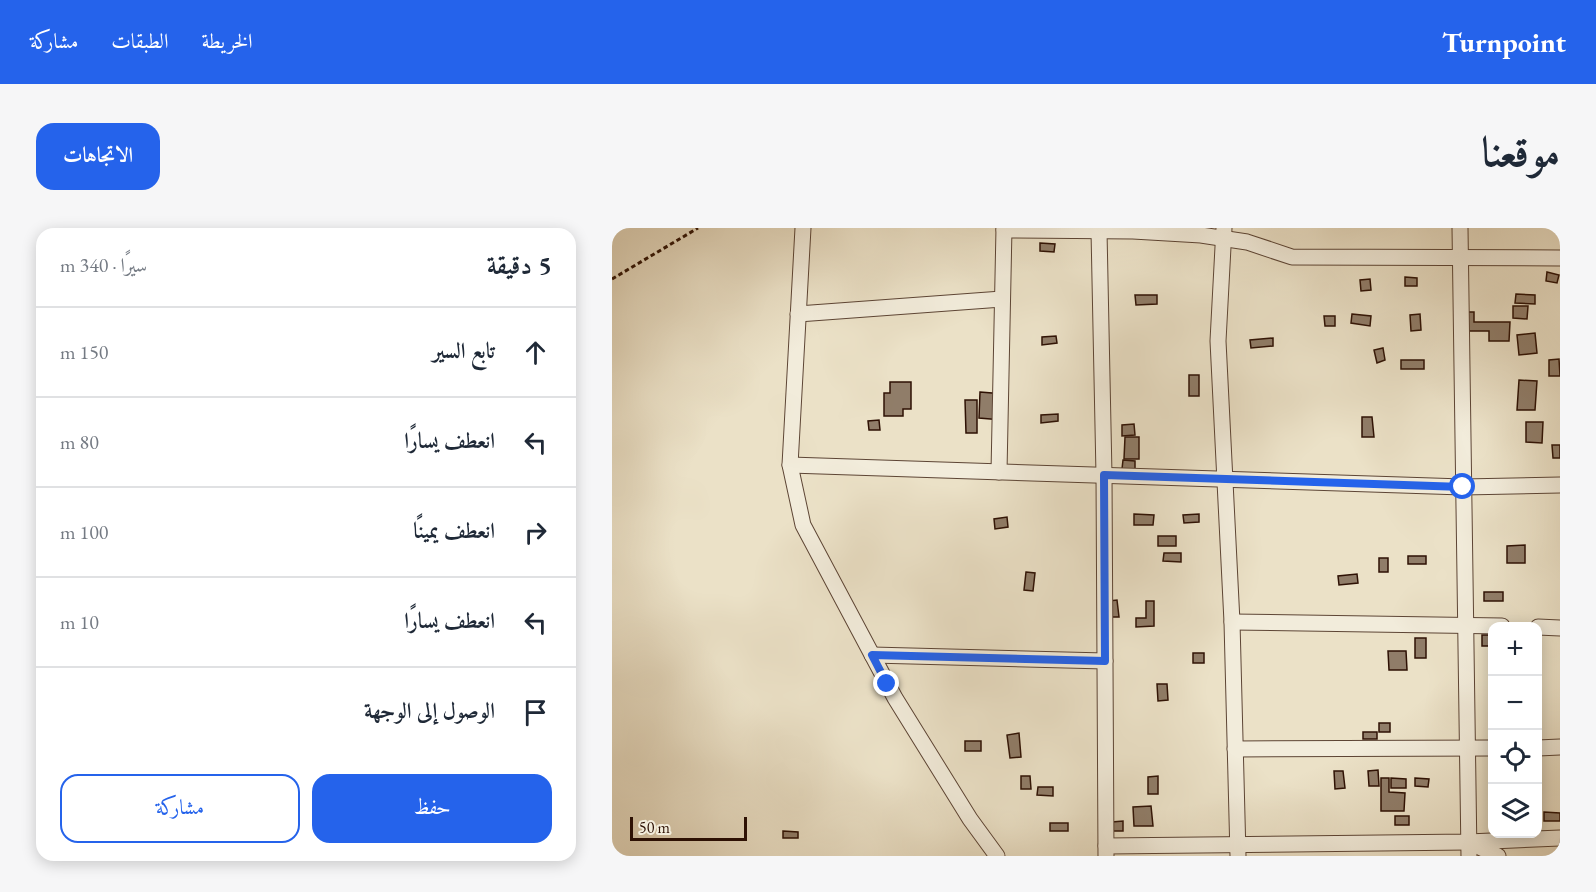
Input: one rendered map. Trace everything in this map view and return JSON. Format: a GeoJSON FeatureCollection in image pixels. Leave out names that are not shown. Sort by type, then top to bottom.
{"type":"FeatureCollection","features":[{"type":"Feature","properties":{"kind":"street"},"geometry":{"type":"LineString","coordinates":[[803,228],[790,465],[803,525],[914,729],[970,819],[997,856]]}},
{"type":"Feature","properties":{"kind":"street"},"geometry":{"type":"LineString","coordinates":[[1460,228],[1468,849]]}},
{"type":"Feature","properties":{"kind":"street"},"geometry":{"type":"LineString","coordinates":[[999,472],[1004,229],[1224,233],[1292,257],[1560,258]]}},
{"type":"Feature","properties":{"kind":"street"},"geometry":{"type":"LineString","coordinates":[[1099,231],[1104,475],[1106,851],[1468,849],[1560,838]]}},
{"type":"Feature","properties":{"kind":"street"},"geometry":{"type":"LineString","coordinates":[[1224,233],[1218,341],[1232,622],[1238,850]]}},
{"type":"Feature","properties":{"kind":"street"},"geometry":{"type":"LineString","coordinates":[[798,314],[1002,299]]}},
{"type":"Feature","properties":{"kind":"street"},"geometry":{"type":"LineString","coordinates":[[790,465],[1463,487],[1560,485]]}},
{"type":"Feature","properties":{"kind":"street"},"geometry":{"type":"LineString","coordinates":[[1232,622],[1488,627]]}},
{"type":"Feature","properties":{"kind":"street"},"geometry":{"type":"LineString","coordinates":[[1542,627],[1560,628]]}},
{"type":"Feature","properties":{"kind":"street"},"geometry":{"type":"LineString","coordinates":[[872,655],[1105,661]]}},
{"type":"Feature","properties":{"kind":"street"},"geometry":{"type":"LineString","coordinates":[[1542,748],[1560,747]]}},
{"type":"Feature","properties":{"kind":"street"},"geometry":{"type":"LineString","coordinates":[[1235,749],[1488,748]]}},
{"type":"Feature","properties":{"kind":"street"},"geometry":{"type":"LineString","coordinates":[[1468,849],[1498,856]]}},
{"type":"Feature","properties":{"kind":"path"},"geometry":{"type":"LineString","coordinates":[[612,279],[698,228]]}},
{"type":"Feature","properties":{"kind":"building"},"geometry":{"type":"Polygon","coordinates":[[[1040,243],[1055,244],[1054,252],[1040,251],[1040,243]]]}},
{"type":"Feature","properties":{"kind":"building"},"geometry":{"type":"Polygon","coordinates":[[[1547,272],[1559,275],[1557,283],[1546,281],[1547,272]]]}},
{"type":"Feature","properties":{"kind":"building"},"geometry":{"type":"Polygon","coordinates":[[[1405,277],[1417,278],[1417,286],[1405,286],[1405,277]]]}},
{"type":"Feature","properties":{"kind":"building"},"geometry":{"type":"Polygon","coordinates":[[[1370,279],[1371,290],[1361,291],[1360,280],[1370,279]]]}},
{"type":"Feature","properties":{"kind":"building"},"geometry":{"type":"Polygon","coordinates":[[[1516,294],[1535,295],[1535,304],[1515,303],[1516,294]]]}},
{"type":"Feature","properties":{"kind":"building"},"geometry":{"type":"Polygon","coordinates":[[[1135,295],[1157,295],[1157,304],[1136,305],[1135,295]]]}},
{"type":"Feature","properties":{"kind":"building"},"geometry":{"type":"Polygon","coordinates":[[[1513,306],[1528,306],[1527,319],[1513,318],[1513,306]]]}},
{"type":"Feature","properties":{"kind":"building"},"geometry":{"type":"Polygon","coordinates":[[[1465,312],[1474,312],[1474,322],[1510,322],[1509,341],[1489,341],[1489,331],[1465,331],[1465,312]]]}},
{"type":"Feature","properties":{"kind":"building"},"geometry":{"type":"Polygon","coordinates":[[[1352,314],[1371,316],[1370,326],[1351,323],[1352,314]]]}},
{"type":"Feature","properties":{"kind":"building"},"geometry":{"type":"Polygon","coordinates":[[[1420,314],[1421,330],[1411,331],[1410,315],[1420,314]]]}},
{"type":"Feature","properties":{"kind":"building"},"geometry":{"type":"Polygon","coordinates":[[[1324,316],[1335,316],[1335,326],[1325,326],[1324,316]]]}},
{"type":"Feature","properties":{"kind":"building"},"geometry":{"type":"Polygon","coordinates":[[[1535,333],[1537,353],[1519,355],[1517,335],[1535,333]]]}},
{"type":"Feature","properties":{"kind":"building"},"geometry":{"type":"Polygon","coordinates":[[[1056,336],[1057,343],[1042,345],[1042,337],[1056,336]]]}},
{"type":"Feature","properties":{"kind":"building"},"geometry":{"type":"Polygon","coordinates":[[[1273,338],[1273,346],[1251,348],[1250,340],[1273,338]]]}},
{"type":"Feature","properties":{"kind":"building"},"geometry":{"type":"Polygon","coordinates":[[[1383,348],[1385,360],[1377,363],[1374,350],[1383,348]]]}},
{"type":"Feature","properties":{"kind":"building"},"geometry":{"type":"Polygon","coordinates":[[[1559,359],[1560,376],[1549,376],[1549,360],[1559,359]]]}},
{"type":"Feature","properties":{"kind":"building"},"geometry":{"type":"Polygon","coordinates":[[[1401,360],[1424,360],[1424,369],[1401,369],[1401,360]]]}},
{"type":"Feature","properties":{"kind":"building"},"geometry":{"type":"Polygon","coordinates":[[[1189,375],[1199,375],[1199,396],[1189,396],[1189,375]]]}},
{"type":"Feature","properties":{"kind":"building"},"geometry":{"type":"Polygon","coordinates":[[[1519,380],[1537,381],[1535,410],[1517,410],[1519,380]]]}},
{"type":"Feature","properties":{"kind":"building"},"geometry":{"type":"Polygon","coordinates":[[[890,382],[911,382],[911,409],[903,409],[903,416],[884,416],[884,393],[890,393],[890,382]]]}},
{"type":"Feature","properties":{"kind":"building"},"geometry":{"type":"Polygon","coordinates":[[[980,392],[1004,394],[1002,420],[979,418],[980,392]]]}},
{"type":"Feature","properties":{"kind":"building"},"geometry":{"type":"Polygon","coordinates":[[[965,400],[977,400],[977,433],[966,433],[965,400]]]}},
{"type":"Feature","properties":{"kind":"building"},"geometry":{"type":"Polygon","coordinates":[[[1058,414],[1058,421],[1041,423],[1041,415],[1058,414]]]}},
{"type":"Feature","properties":{"kind":"building"},"geometry":{"type":"Polygon","coordinates":[[[1362,417],[1372,417],[1374,437],[1362,437],[1362,417]]]}},
{"type":"Feature","properties":{"kind":"building"},"geometry":{"type":"Polygon","coordinates":[[[879,420],[880,430],[869,430],[868,421],[879,420]]]}},
{"type":"Feature","properties":{"kind":"building"},"geometry":{"type":"Polygon","coordinates":[[[1526,422],[1543,422],[1542,443],[1526,442],[1526,422]]]}},
{"type":"Feature","properties":{"kind":"building"},"geometry":{"type":"Polygon","coordinates":[[[1134,424],[1135,435],[1122,436],[1122,425],[1134,424]]]}},
{"type":"Feature","properties":{"kind":"building"},"geometry":{"type":"Polygon","coordinates":[[[1125,437],[1139,437],[1139,459],[1124,459],[1125,437]]]}},
{"type":"Feature","properties":{"kind":"building"},"geometry":{"type":"Polygon","coordinates":[[[1552,445],[1560,445],[1560,458],[1553,458],[1552,445]]]}},
{"type":"Feature","properties":{"kind":"building"},"geometry":{"type":"Polygon","coordinates":[[[1123,460],[1135,461],[1135,470],[1122,469],[1123,460]]]}},
{"type":"Feature","properties":{"kind":"building"},"geometry":{"type":"Polygon","coordinates":[[[1134,514],[1154,515],[1153,525],[1134,525],[1134,514]]]}},
{"type":"Feature","properties":{"kind":"building"},"geometry":{"type":"Polygon","coordinates":[[[1199,514],[1199,522],[1184,523],[1183,515],[1199,514]]]}},
{"type":"Feature","properties":{"kind":"building"},"geometry":{"type":"Polygon","coordinates":[[[1007,517],[1008,527],[995,529],[994,519],[1007,517]]]}},
{"type":"Feature","properties":{"kind":"building"},"geometry":{"type":"Polygon","coordinates":[[[1158,536],[1176,536],[1176,546],[1158,546],[1158,536]]]}},
{"type":"Feature","properties":{"kind":"building"},"geometry":{"type":"Polygon","coordinates":[[[1525,545],[1525,563],[1507,563],[1507,546],[1525,545]]]}},
{"type":"Feature","properties":{"kind":"building"},"geometry":{"type":"Polygon","coordinates":[[[1164,553],[1181,553],[1181,562],[1163,561],[1164,553]]]}},
{"type":"Feature","properties":{"kind":"building"},"geometry":{"type":"Polygon","coordinates":[[[1408,556],[1426,556],[1426,564],[1408,564],[1408,556]]]}},
{"type":"Feature","properties":{"kind":"building"},"geometry":{"type":"Polygon","coordinates":[[[1379,558],[1388,558],[1388,572],[1379,572],[1379,558]]]}},
{"type":"Feature","properties":{"kind":"building"},"geometry":{"type":"Polygon","coordinates":[[[1026,572],[1035,573],[1033,591],[1024,590],[1026,572]]]}},
{"type":"Feature","properties":{"kind":"building"},"geometry":{"type":"Polygon","coordinates":[[[1357,574],[1358,583],[1339,585],[1338,576],[1357,574]]]}},
{"type":"Feature","properties":{"kind":"building"},"geometry":{"type":"Polygon","coordinates":[[[1484,592],[1503,592],[1503,601],[1484,601],[1484,592]]]}},
{"type":"Feature","properties":{"kind":"building"},"geometry":{"type":"Polygon","coordinates":[[[1117,600],[1119,617],[1111,617],[1109,601],[1117,600]]]}},
{"type":"Feature","properties":{"kind":"building"},"geometry":{"type":"Polygon","coordinates":[[[1146,601],[1154,601],[1154,626],[1136,627],[1136,618],[1146,618],[1146,601]]]}},
{"type":"Feature","properties":{"kind":"building"},"geometry":{"type":"Polygon","coordinates":[[[1482,635],[1488,635],[1488,646],[1482,646],[1482,635]]]}},
{"type":"Feature","properties":{"kind":"building"},"geometry":{"type":"Polygon","coordinates":[[[1415,638],[1426,638],[1426,658],[1415,658],[1415,638]]]}},
{"type":"Feature","properties":{"kind":"building"},"geometry":{"type":"Polygon","coordinates":[[[1388,651],[1406,651],[1407,670],[1389,670],[1388,651]]]}},
{"type":"Feature","properties":{"kind":"building"},"geometry":{"type":"Polygon","coordinates":[[[1193,653],[1204,653],[1204,663],[1193,663],[1193,653]]]}},
{"type":"Feature","properties":{"kind":"building"},"geometry":{"type":"Polygon","coordinates":[[[1157,684],[1167,684],[1168,700],[1158,701],[1157,684]]]}},
{"type":"Feature","properties":{"kind":"building"},"geometry":{"type":"Polygon","coordinates":[[[1379,723],[1390,723],[1390,732],[1379,732],[1379,723]]]}},
{"type":"Feature","properties":{"kind":"building"},"geometry":{"type":"Polygon","coordinates":[[[1363,732],[1377,732],[1377,739],[1363,739],[1363,732]]]}},
{"type":"Feature","properties":{"kind":"building"},"geometry":{"type":"Polygon","coordinates":[[[1019,733],[1021,757],[1010,758],[1007,735],[1019,733]]]}},
{"type":"Feature","properties":{"kind":"building"},"geometry":{"type":"Polygon","coordinates":[[[965,741],[981,741],[981,751],[965,751],[965,741]]]}},
{"type":"Feature","properties":{"kind":"building"},"geometry":{"type":"Polygon","coordinates":[[[1378,770],[1379,786],[1369,786],[1368,771],[1378,770]]]}},
{"type":"Feature","properties":{"kind":"building"},"geometry":{"type":"Polygon","coordinates":[[[1334,771],[1343,771],[1345,788],[1335,789],[1334,771]]]}},
{"type":"Feature","properties":{"kind":"building"},"geometry":{"type":"Polygon","coordinates":[[[1021,776],[1030,776],[1031,789],[1021,789],[1021,776]]]}},
{"type":"Feature","properties":{"kind":"building"},"geometry":{"type":"Polygon","coordinates":[[[1158,776],[1158,794],[1148,794],[1148,777],[1158,776]]]}},
{"type":"Feature","properties":{"kind":"building"},"geometry":{"type":"Polygon","coordinates":[[[1381,778],[1389,778],[1389,792],[1405,793],[1404,811],[1381,811],[1381,778]]]}},
{"type":"Feature","properties":{"kind":"building"},"geometry":{"type":"Polygon","coordinates":[[[1391,778],[1406,779],[1406,788],[1391,788],[1391,778]]]}},
{"type":"Feature","properties":{"kind":"building"},"geometry":{"type":"Polygon","coordinates":[[[1415,778],[1429,779],[1428,787],[1415,786],[1415,778]]]}},
{"type":"Feature","properties":{"kind":"building"},"geometry":{"type":"Polygon","coordinates":[[[1038,787],[1053,787],[1053,796],[1037,795],[1038,787]]]}},
{"type":"Feature","properties":{"kind":"building"},"geometry":{"type":"Polygon","coordinates":[[[1151,806],[1153,826],[1134,826],[1133,807],[1151,806]]]}},
{"type":"Feature","properties":{"kind":"building"},"geometry":{"type":"Polygon","coordinates":[[[1544,812],[1560,813],[1560,821],[1544,821],[1544,812]]]}},
{"type":"Feature","properties":{"kind":"building"},"geometry":{"type":"Polygon","coordinates":[[[1395,816],[1409,816],[1409,825],[1395,825],[1395,816]]]}},
{"type":"Feature","properties":{"kind":"building"},"geometry":{"type":"Polygon","coordinates":[[[1123,821],[1123,831],[1112,831],[1112,822],[1123,821]]]}},
{"type":"Feature","properties":{"kind":"building"},"geometry":{"type":"Polygon","coordinates":[[[1050,823],[1068,823],[1068,831],[1050,831],[1050,823]]]}},
{"type":"Feature","properties":{"kind":"building"},"geometry":{"type":"Polygon","coordinates":[[[783,831],[798,832],[798,838],[783,838],[783,831]]]}},
{"type":"Feature","properties":{"kind":"route"},"geometry":{"type":"LineString","coordinates":[[887,684],[872,655],[1105,661],[1104,475],[1463,487]]}}]}
